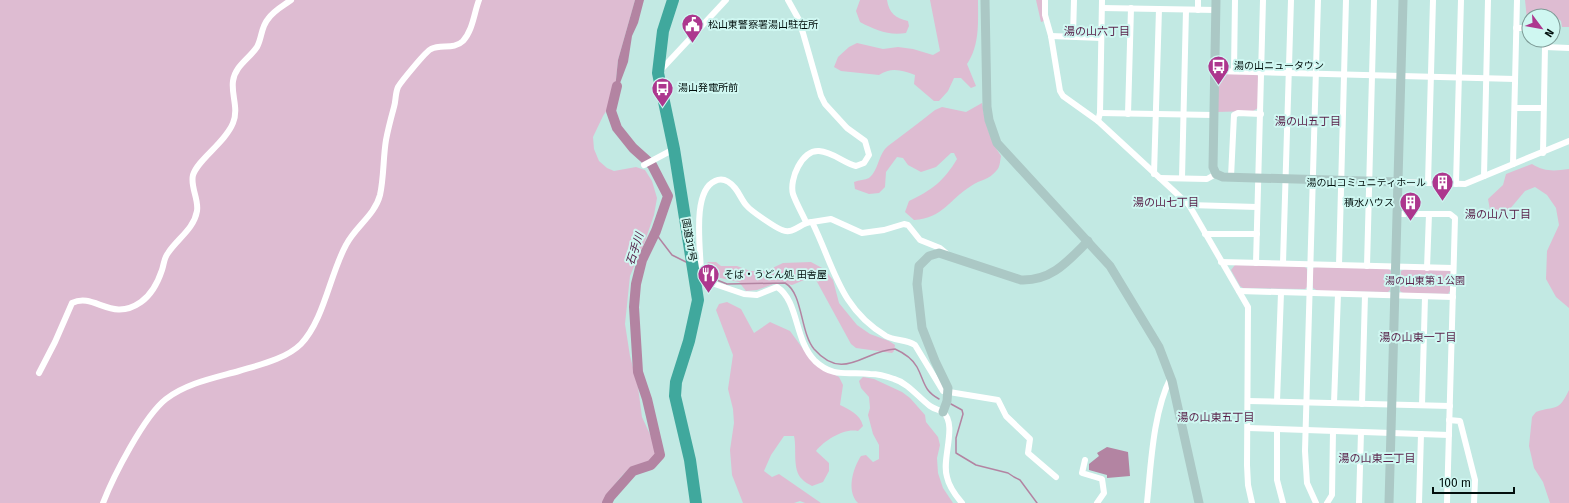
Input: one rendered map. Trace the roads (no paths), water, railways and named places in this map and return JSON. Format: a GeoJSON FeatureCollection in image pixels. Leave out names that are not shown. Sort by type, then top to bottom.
{"type":"FeatureCollection","features":[{"type":"Feature","properties":{"kind":"highway","name":"国道317号"},"geometry":{"type":"LineString","coordinates":[[673,0],[663,31],[658,73],[698,278],[697,311],[676,382],[675,396],[690,460],[696,503]]}},
{"type":"Feature","properties":{"kind":"street"},"geometry":{"type":"LineString","coordinates":[[39,373],[72,304],[77,301],[88,301],[112,310],[125,309],[142,301],[155,286],[168,253],[191,226],[197,212],[197,198],[193,180],[194,174],[203,161],[226,135],[233,123],[236,113],[232,83],[234,74],[256,47],[267,20],[278,9],[291,0]]}},
{"type":"Feature","properties":{"kind":"street"},"geometry":{"type":"LineString","coordinates":[[102,503],[117,471],[148,419],[166,399],[199,382],[275,359],[294,350],[302,343],[311,330],[346,245],[377,204],[384,166],[386,142],[397,89],[403,79],[425,53],[432,48],[447,47],[463,41],[471,28],[479,0]]}},
{"type":"Feature","properties":{"kind":"street"},"geometry":{"type":"LineString","coordinates":[[658,73],[669,63],[726,0]]}},
{"type":"Feature","properties":{"kind":"street"},"geometry":{"type":"LineString","coordinates":[[788,0],[798,18],[821,96],[825,104],[848,128],[865,141],[869,155],[864,163],[856,166],[824,152],[817,151],[806,156],[794,176],[792,187],[793,194],[824,246],[830,267],[836,275],[843,294],[853,308],[886,335],[915,345],[941,388],[948,393],[974,394],[998,400],[1006,416],[1030,439],[1028,453],[1056,477]]}},
{"type":"Feature","properties":{"kind":"street"},"geometry":{"type":"LineString","coordinates":[[985,0],[989,120],[997,143],[1118,277],[1159,347],[1171,377],[1199,503]]}},
{"type":"Feature","properties":{"kind":"street"},"geometry":{"type":"LineString","coordinates":[[1046,0],[1045,15],[1051,36],[1060,91],[1063,96],[1098,121],[1189,205],[1248,307],[1248,485],[1252,503]]}},
{"type":"Feature","properties":{"kind":"street"},"geometry":{"type":"LineString","coordinates":[[1073,36],[1074,0]]}},
{"type":"Feature","properties":{"kind":"street"},"geometry":{"type":"LineString","coordinates":[[1098,121],[1100,113],[1102,0]]}},
{"type":"Feature","properties":{"kind":"street"},"geometry":{"type":"LineString","coordinates":[[1198,0],[1198,10]]}},
{"type":"Feature","properties":{"kind":"street"},"geometry":{"type":"LineString","coordinates":[[1216,0],[1213,115],[1213,167],[1216,174]]}},
{"type":"Feature","properties":{"kind":"street"},"geometry":{"type":"LineString","coordinates":[[1234,71],[1235,0]]}},
{"type":"Feature","properties":{"kind":"street"},"geometry":{"type":"LineString","coordinates":[[1256,263],[1263,0]]}},
{"type":"Feature","properties":{"kind":"street"},"geometry":{"type":"LineString","coordinates":[[1283,263],[1291,0]]}},
{"type":"Feature","properties":{"kind":"street"},"geometry":{"type":"LineString","coordinates":[[1316,503],[1307,483],[1306,403],[1318,0]]}},
{"type":"Feature","properties":{"kind":"street"},"geometry":{"type":"LineString","coordinates":[[1340,265],[1340,179],[1346,0]]}},
{"type":"Feature","properties":{"kind":"street"},"geometry":{"type":"LineString","coordinates":[[1367,266],[1368,180],[1374,0]]}},
{"type":"Feature","properties":{"kind":"street"},"geometry":{"type":"LineString","coordinates":[[1389,503],[1403,0]]}},
{"type":"Feature","properties":{"kind":"street"},"geometry":{"type":"LineString","coordinates":[[1428,183],[1433,0]]}},
{"type":"Feature","properties":{"kind":"street"},"geometry":{"type":"LineString","coordinates":[[1456,184],[1461,0]]}},
{"type":"Feature","properties":{"kind":"street"},"geometry":{"type":"LineString","coordinates":[[1484,176],[1488,0]]}},
{"type":"Feature","properties":{"kind":"street"},"geometry":{"type":"LineString","coordinates":[[1513,164],[1517,0]]}},
{"type":"Feature","properties":{"kind":"street"},"geometry":{"type":"LineString","coordinates":[[1102,8],[1216,10]]}},
{"type":"Feature","properties":{"kind":"street"},"geometry":{"type":"LineString","coordinates":[[1128,114],[1131,8]]}},
{"type":"Feature","properties":{"kind":"street"},"geometry":{"type":"LineString","coordinates":[[1154,174],[1159,9]]}},
{"type":"Feature","properties":{"kind":"street"},"geometry":{"type":"LineString","coordinates":[[1182,178],[1186,10]]}},
{"type":"Feature","properties":{"kind":"street"},"geometry":{"type":"LineString","coordinates":[[1516,28],[1521,28]]}},
{"type":"Feature","properties":{"kind":"street"},"geometry":{"type":"LineString","coordinates":[[1051,36],[1101,38]]}},
{"type":"Feature","properties":{"kind":"street"},"geometry":{"type":"LineString","coordinates":[[1543,153],[1545,48]]}},
{"type":"Feature","properties":{"kind":"street"},"geometry":{"type":"LineString","coordinates":[[1214,71],[1261,71],[1316,74],[1515,79]]}},
{"type":"Feature","properties":{"kind":"street"},"geometry":{"type":"LineString","coordinates":[[1515,108],[1543,108]]}},
{"type":"Feature","properties":{"kind":"street"},"geometry":{"type":"LineString","coordinates":[[1100,113],[1213,115]]}},
{"type":"Feature","properties":{"kind":"street"},"geometry":{"type":"LineString","coordinates":[[1231,177],[1234,115],[1238,113],[1261,114]]}},
{"type":"Feature","properties":{"kind":"street"},"geometry":{"type":"LineString","coordinates":[[1160,178],[1208,179],[1216,174],[1231,177],[1340,179],[1465,184],[1569,141]]}},
{"type":"Feature","properties":{"kind":"street"},"geometry":{"type":"LineString","coordinates":[[644,165],[674,149]]}},
{"type":"Feature","properties":{"kind":"street"},"geometry":{"type":"LineString","coordinates":[[949,255],[940,248],[920,240],[908,225],[904,224],[884,230],[862,233],[831,219],[809,222],[794,230],[781,230],[746,206],[739,192],[728,181],[721,179],[711,182],[706,189],[700,206],[698,278],[744,294],[757,295],[777,287],[788,297],[800,337],[805,348],[816,362],[839,374],[868,373],[895,379],[906,386],[931,407],[943,412],[950,424],[945,462],[947,477],[951,488],[962,503]]}},
{"type":"Feature","properties":{"kind":"street"},"geometry":{"type":"LineString","coordinates":[[1189,205],[1257,207]]}},
{"type":"Feature","properties":{"kind":"street"},"geometry":{"type":"LineString","coordinates":[[1397,214],[1450,214],[1455,218],[1447,503]]}},
{"type":"Feature","properties":{"kind":"street"},"geometry":{"type":"LineString","coordinates":[[1427,268],[1429,214]]}},
{"type":"Feature","properties":{"kind":"street"},"geometry":{"type":"LineString","coordinates":[[1205,234],[1256,234]]}},
{"type":"Feature","properties":{"kind":"street"},"geometry":{"type":"LineString","coordinates":[[943,412],[948,393],[946,383],[935,361],[924,332],[917,284],[919,266],[924,260],[939,253],[949,255],[1021,280],[1033,280],[1043,278],[1053,273],[1088,242]]}},
{"type":"Feature","properties":{"kind":"street"},"geometry":{"type":"LineString","coordinates":[[1221,262],[1453,268]]}},
{"type":"Feature","properties":{"kind":"street"},"geometry":{"type":"LineString","coordinates":[[1239,292],[1453,297]]}},
{"type":"Feature","properties":{"kind":"street"},"geometry":{"type":"LineString","coordinates":[[1278,401],[1281,293]]}},
{"type":"Feature","properties":{"kind":"street"},"geometry":{"type":"LineString","coordinates":[[1334,403],[1338,294]]}},
{"type":"Feature","properties":{"kind":"street"},"geometry":{"type":"LineString","coordinates":[[1362,404],[1365,295]]}},
{"type":"Feature","properties":{"kind":"street"},"geometry":{"type":"LineString","coordinates":[[1422,405],[1425,297]]}},
{"type":"Feature","properties":{"kind":"street"},"geometry":{"type":"LineString","coordinates":[[1147,503],[1164,391],[1171,377]]}},
{"type":"Feature","properties":{"kind":"street"},"geometry":{"type":"LineString","coordinates":[[1248,401],[1450,406]]}},
{"type":"Feature","properties":{"kind":"street"},"geometry":{"type":"LineString","coordinates":[[1449,420],[1460,421],[1475,480],[1474,503]]}},
{"type":"Feature","properties":{"kind":"street"},"geometry":{"type":"LineString","coordinates":[[1248,428],[1449,434]]}},
{"type":"Feature","properties":{"kind":"street"},"geometry":{"type":"LineString","coordinates":[[1277,429],[1277,480],[1283,503]]}},
{"type":"Feature","properties":{"kind":"street"},"geometry":{"type":"LineString","coordinates":[[1327,503],[1332,495],[1334,431]]}},
{"type":"Feature","properties":{"kind":"street"},"geometry":{"type":"LineString","coordinates":[[1359,503],[1361,432]]}},
{"type":"Feature","properties":{"kind":"street"},"geometry":{"type":"LineString","coordinates":[[1419,503],[1421,434]]}},
{"type":"Feature","properties":{"kind":"street"},"geometry":{"type":"LineString","coordinates":[[1085,460],[1082,473],[1102,479],[1104,493],[1097,503]]}},
{"type":"Feature","properties":{"kind":"waterway","name":"石手川"},"geometry":{"type":"LineString","coordinates":[[607,503],[610,497],[633,471],[651,465],[660,455],[647,399],[638,372],[634,307],[636,284],[642,260],[656,231],[668,196],[652,165],[633,148],[617,128],[611,111],[617,86]]}},
{"type":"Feature","properties":{"kind":"waterway"},"geometry":{"type":"LineString","coordinates":[[656,231],[659,238],[672,255],[686,262]]}},
{"type":"Feature","properties":{"kind":"waterway"},"geometry":{"type":"LineString","coordinates":[[702,274],[727,284],[785,283],[791,288],[795,295],[809,342],[825,359],[835,363],[845,364],[873,354],[895,349],[905,354],[913,361],[927,389],[939,399]]}},
{"type":"Feature","properties":{"kind":"waterway"},"geometry":{"type":"LineString","coordinates":[[951,404],[962,410],[963,414],[956,438],[956,453],[976,465],[1008,473],[1020,480],[1037,503]]}},
{"type":"Feature","properties":{"kind":"place","name":"松山東警察署湯山駐在所"},"geometry":{"type":"Point","coordinates":[693,44]}},
{"type":"Feature","properties":{"kind":"place","name":"湯の山ニュータウン"},"geometry":{"type":"Point","coordinates":[1219,86]}},
{"type":"Feature","properties":{"kind":"place","name":"湯山発電所前"},"geometry":{"type":"Point","coordinates":[662,108]}},
{"type":"Feature","properties":{"kind":"place","name":"湯の山コミュニティホール"},"geometry":{"type":"Point","coordinates":[1442,202]}},
{"type":"Feature","properties":{"kind":"place","name":"積水ハウス"},"geometry":{"type":"Point","coordinates":[1410,222]}},
{"type":"Feature","properties":{"kind":"place","name":"そば・うどん処 田舎屋"},"geometry":{"type":"Point","coordinates":[708,294]}},
{"type":"Feature","properties":{"kind":"district","name":"湯の山六丁目"},"geometry":{"type":"Point","coordinates":[1097,31]}},
{"type":"Feature","properties":{"kind":"district","name":"湯の山五丁目"},"geometry":{"type":"Point","coordinates":[1308,121]}},
{"type":"Feature","properties":{"kind":"district","name":"湯の山七丁目"},"geometry":{"type":"Point","coordinates":[1166,202]}},
{"type":"Feature","properties":{"kind":"district","name":"湯の山八丁目"},"geometry":{"type":"Point","coordinates":[1498,214]}},
{"type":"Feature","properties":{"kind":"district","name":"湯の山東一丁目"},"geometry":{"type":"Point","coordinates":[1418,337]}},
{"type":"Feature","properties":{"kind":"district","name":"湯の山東五丁目"},"geometry":{"type":"Point","coordinates":[1216,417]}},
{"type":"Feature","properties":{"kind":"district","name":"湯の山東二丁目"},"geometry":{"type":"Point","coordinates":[1377,458]}},
{"type":"Feature","properties":{"kind":"park label","name":"湯の山東第１公園"},"geometry":{"type":"Point","coordinates":[1425,281]}}]}
